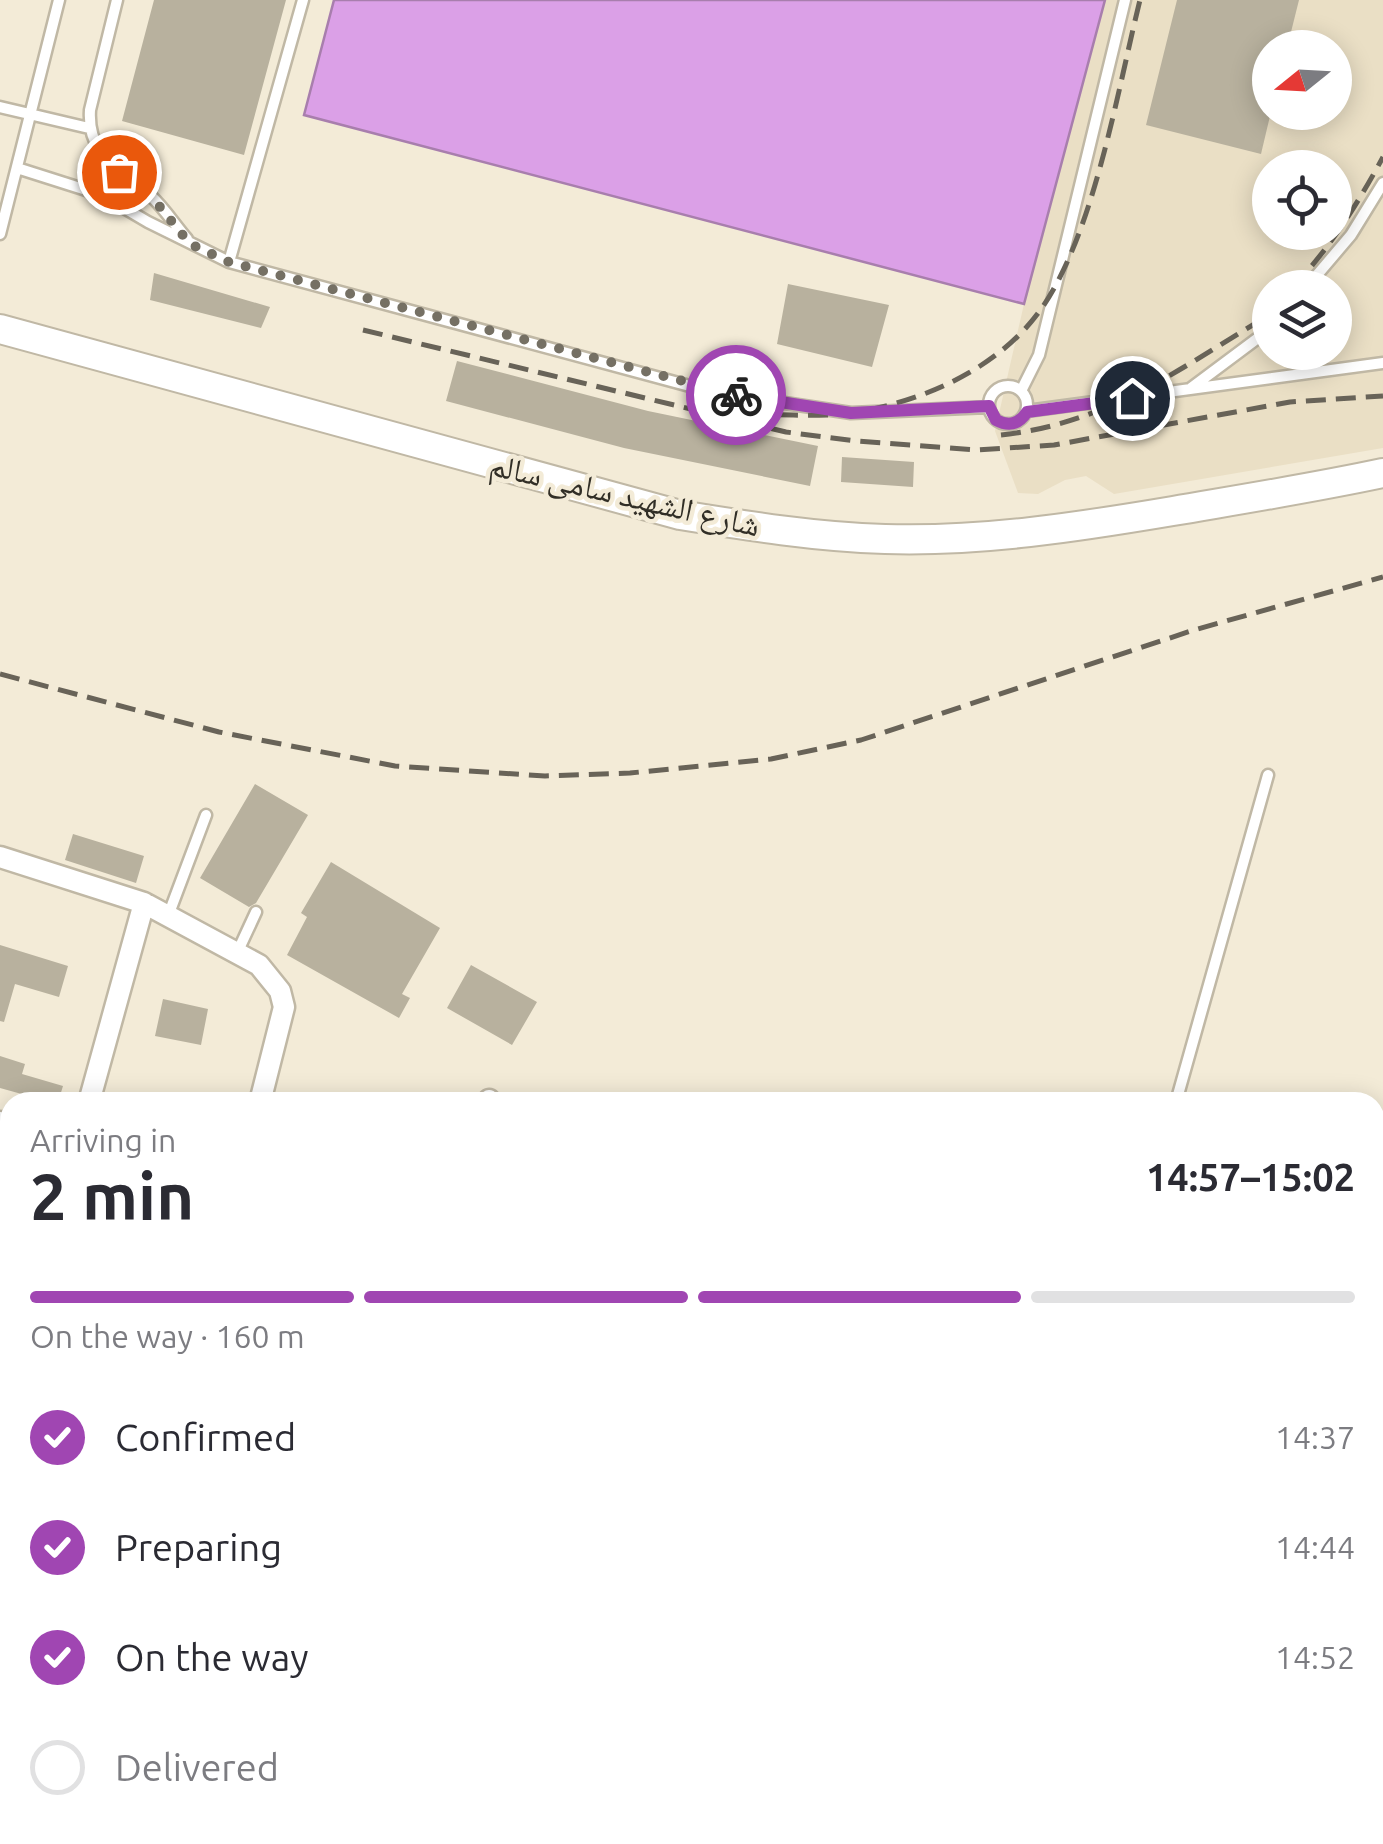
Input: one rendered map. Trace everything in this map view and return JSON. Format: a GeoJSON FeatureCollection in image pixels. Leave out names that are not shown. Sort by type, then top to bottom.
{"type":"FeatureCollection","features":[{"type":"Feature","properties":{"kind":"main road","name":"شارع الشهيد سامى سالم"},"geometry":{"type":"LineString","coordinates":[[0,329],[680,515],[783,532],[886,539],[990,536],[1120,520],[1383,473]]}},
{"type":"Feature","properties":{"kind":"street"},"geometry":{"type":"LineString","coordinates":[[0,857],[144,903],[260,965],[271,977],[284,1007],[263,1092]]}},
{"type":"Feature","properties":{"kind":"street"},"geometry":{"type":"LineString","coordinates":[[92,1092],[144,903]]}},
{"type":"Feature","properties":{"kind":"lane"},"geometry":{"type":"LineString","coordinates":[[0,234],[60,0]]}},
{"type":"Feature","properties":{"kind":"lane"},"geometry":{"type":"LineString","coordinates":[[117,0],[89,128],[97,149],[151,196],[190,244]]}},
{"type":"Feature","properties":{"kind":"lane"},"geometry":{"type":"LineString","coordinates":[[229,262],[303,0]]}},
{"type":"Feature","properties":{"kind":"lane"},"geometry":{"type":"LineString","coordinates":[[1021,390],[1039,355],[1125,0]]}},
{"type":"Feature","properties":{"kind":"lane"},"geometry":{"type":"LineString","coordinates":[[0,107],[89,128]]}},
{"type":"Feature","properties":{"kind":"lane"},"geometry":{"type":"LineString","coordinates":[[17,168],[102,195],[229,262],[712,392],[851,413],[989,406]]}},
{"type":"Feature","properties":{"kind":"lane"},"geometry":{"type":"LineString","coordinates":[[1321,270],[1351,235],[1383,183]]}},
{"type":"Feature","properties":{"kind":"lane"},"geometry":{"type":"LineString","coordinates":[[1186,392],[1252,342]]}},
{"type":"Feature","properties":{"kind":"lane"},"geometry":{"type":"LineString","coordinates":[[1027,412],[1021,390],[1000,388],[990,399],[996,420],[1010,424],[1017,423],[1027,412],[1383,363]]}},
{"type":"Feature","properties":{"kind":"lane"},"geometry":{"type":"LineString","coordinates":[[1179,1092],[1268,775]]}},
{"type":"Feature","properties":{"kind":"lane"},"geometry":{"type":"LineString","coordinates":[[168,916],[206,815]]}},
{"type":"Feature","properties":{"kind":"lane"},"geometry":{"type":"LineString","coordinates":[[237,953],[256,912]]}},
{"type":"Feature","properties":{"kind":"shaded area"},"geometry":{"type":"Polygon","coordinates":[[[334,0],[1105,0],[1024,304],[304,115],[334,0]]]}},
{"type":"Feature","properties":{"kind":"shaded area"},"geometry":{"type":"Polygon","coordinates":[[[1105,0],[1383,0],[1383,448],[1114,494],[1086,476],[1065,480],[1038,494],[1018,493],[995,431],[1024,304],[1105,0]]]}},
{"type":"Feature","properties":{"kind":"building"},"geometry":{"type":"Polygon","coordinates":[[[154,0],[286,0],[244,155],[122,121],[154,0]]]}},
{"type":"Feature","properties":{"kind":"building"},"geometry":{"type":"Polygon","coordinates":[[[1177,0],[1299,0],[1292,30],[1252,30],[1252,130],[1267,130],[1262,150],[1252,152],[1146,125],[1177,0]]]}},
{"type":"Feature","properties":{"kind":"building"},"geometry":{"type":"Polygon","coordinates":[[[154,273],[270,307],[261,328],[150,300],[154,273]]]}},
{"type":"Feature","properties":{"kind":"building"},"geometry":{"type":"Polygon","coordinates":[[[788,284],[889,305],[872,367],[777,344],[788,284]]]}},
{"type":"Feature","properties":{"kind":"building"},"geometry":{"type":"Polygon","coordinates":[[[457,361],[648,411],[818,446],[810,486],[624,448],[446,401],[457,361]]]}},
{"type":"Feature","properties":{"kind":"building"},"geometry":{"type":"Polygon","coordinates":[[[842,457],[914,462],[913,487],[841,482],[842,457]]]}},
{"type":"Feature","properties":{"kind":"building"},"geometry":{"type":"Polygon","coordinates":[[[255,784],[308,815],[256,903],[249,907],[200,878],[255,784]]]}},
{"type":"Feature","properties":{"kind":"building"},"geometry":{"type":"Polygon","coordinates":[[[73,834],[144,856],[136,883],[65,860],[73,834]]]}},
{"type":"Feature","properties":{"kind":"building"},"geometry":{"type":"Polygon","coordinates":[[[331,862],[440,928],[402,994],[410,998],[399,1018],[287,955],[307,917],[301,913],[331,862]]]}},
{"type":"Feature","properties":{"kind":"building"},"geometry":{"type":"Polygon","coordinates":[[[0,945],[68,966],[59,997],[15,984],[4,1022],[0,1021],[0,945]]]}},
{"type":"Feature","properties":{"kind":"building"},"geometry":{"type":"Polygon","coordinates":[[[471,965],[537,1002],[512,1045],[447,1008],[471,965]]]}},
{"type":"Feature","properties":{"kind":"building"},"geometry":{"type":"Polygon","coordinates":[[[163,999],[208,1009],[201,1045],[155,1036],[163,999]]]}},
{"type":"Feature","properties":{"kind":"building"},"geometry":{"type":"Polygon","coordinates":[[[0,1056],[25,1064],[22,1074],[63,1086],[61,1092],[14,1092],[0,1088],[0,1056]]]}},
{"type":"Feature","properties":{"kind":"railway"},"geometry":{"type":"LineString","coordinates":[[748,414],[842,414],[906,400],[980,366],[1022,332],[1058,281],[1075,244],[1102,162],[1140,0]]}},
{"type":"Feature","properties":{"kind":"railway"},"geometry":{"type":"LineString","coordinates":[[1308,270],[1342,225],[1383,157]]}},
{"type":"Feature","properties":{"kind":"railway"},"geometry":{"type":"LineString","coordinates":[[1001,435],[1073,420],[1106,407],[1168,376],[1252,325]]}},
{"type":"Feature","properties":{"kind":"railway"},"geometry":{"type":"LineString","coordinates":[[363,330],[786,432],[976,450],[1054,445],[1290,402],[1383,396]]}},
{"type":"Feature","properties":{"kind":"railway"},"geometry":{"type":"LineString","coordinates":[[0,674],[219,732],[395,766],[545,776],[630,773],[771,759],[861,740],[1194,630],[1383,577]]}},
{"type":"Feature","properties":{"kind":"way so far"},"geometry":{"type":"LineString","coordinates":[[119,172],[151,196],[190,244],[229,262],[712,392],[736,395]]}},
{"type":"Feature","properties":{"kind":"route"},"geometry":{"type":"LineString","coordinates":[[736,395],[851,413],[989,406],[991,414],[1002,424],[1017,423],[1027,412],[1132,398]]}}]}
